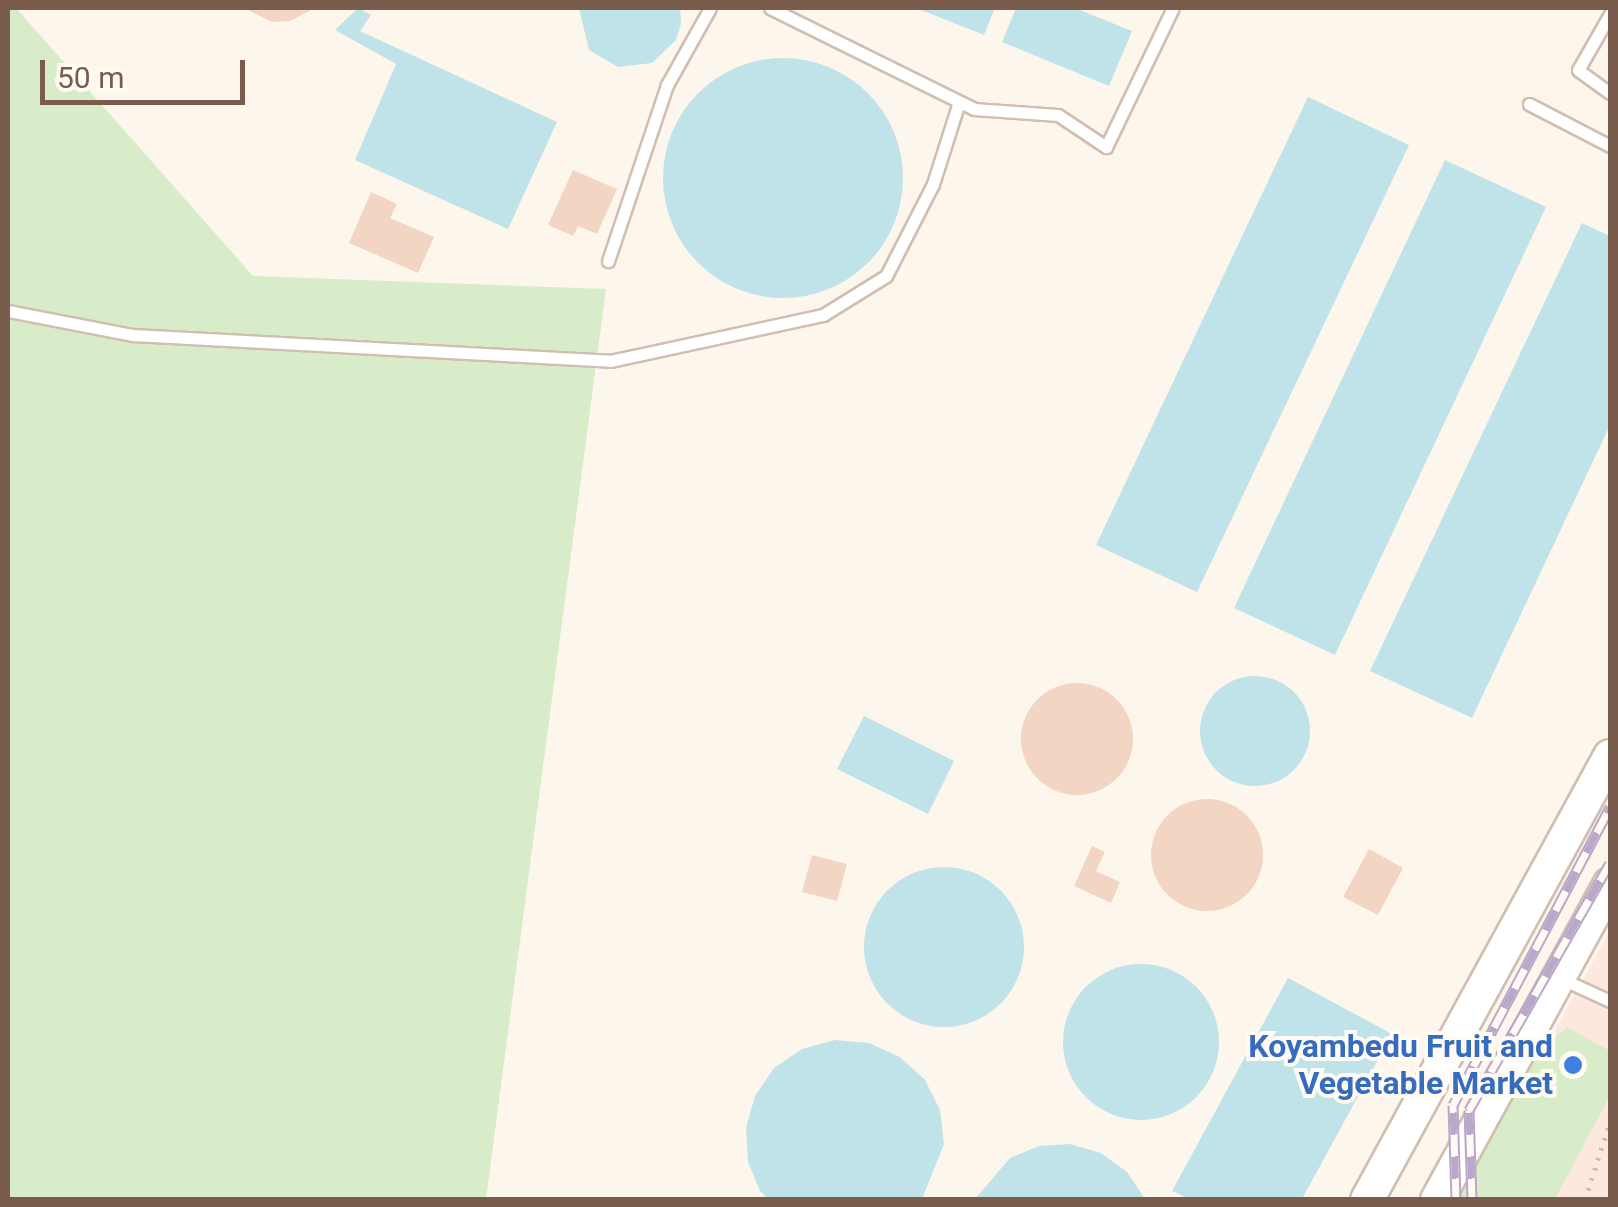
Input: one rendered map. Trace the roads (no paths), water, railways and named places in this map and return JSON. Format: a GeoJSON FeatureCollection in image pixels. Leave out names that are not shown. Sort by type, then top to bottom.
{"type":"FeatureCollection","features":[{"type":"Feature","properties":{"kind":"main road"},"geometry":{"type":"LineString","coordinates":[[1367,1200],[1610,756]]}},
{"type":"Feature","properties":{"kind":"main road"},"geometry":{"type":"LineString","coordinates":[[1436,1200],[1610,884]]}},
{"type":"Feature","properties":{"kind":"lane"},"geometry":{"type":"LineString","coordinates":[[608,261],[667,85],[710,8]]}},
{"type":"Feature","properties":{"kind":"lane"},"geometry":{"type":"LineString","coordinates":[[770,8],[974,110],[1058,114],[1106,147],[1173,8]]}},
{"type":"Feature","properties":{"kind":"lane"},"geometry":{"type":"LineString","coordinates":[[1610,14],[1578,70],[1610,94]]}},
{"type":"Feature","properties":{"kind":"lane"},"geometry":{"type":"LineString","coordinates":[[8,311],[133,334],[610,361],[822,315],[886,276],[933,184],[959,102]]}},
{"type":"Feature","properties":{"kind":"lane"},"geometry":{"type":"LineString","coordinates":[[1530,104],[1610,146]]}},
{"type":"Feature","properties":{"kind":"lane"},"geometry":{"type":"LineString","coordinates":[[1558,977],[1610,1001]]}},
{"type":"Feature","properties":{"kind":"water"},"geometry":{"type":"Polygon","coordinates":[[[358,8],[371,15],[360,31],[557,122],[508,229],[355,160],[396,64],[335,30],[358,8]]]}},
{"type":"Feature","properties":{"kind":"water"},"geometry":{"type":"Polygon","coordinates":[[[579,8],[680,8],[681,24],[676,40],[652,63],[618,67],[589,50],[579,8]]]}},
{"type":"Feature","properties":{"kind":"water"},"geometry":{"type":"Polygon","coordinates":[[[916,8],[995,8],[984,35],[916,8]]]}},
{"type":"Feature","properties":{"kind":"water"},"geometry":{"type":"Polygon","coordinates":[[[1016,8],[1075,8],[1132,31],[1109,86],[1002,42],[1016,8]]]}},
{"type":"Feature","properties":{"kind":"water"},"geometry":{"type":"Polygon","coordinates":[[[783,58],[829,67],[868,93],[894,132],[903,178],[894,224],[868,263],[829,289],[783,298],[737,289],[698,263],[672,224],[663,178],[672,132],[698,93],[737,67],[783,58]]]}},
{"type":"Feature","properties":{"kind":"water"},"geometry":{"type":"Polygon","coordinates":[[[1308,97],[1409,145],[1197,592],[1096,545],[1308,97]]]}},
{"type":"Feature","properties":{"kind":"water"},"geometry":{"type":"Polygon","coordinates":[[[1445,160],[1546,207],[1335,655],[1234,608],[1445,160]]]}},
{"type":"Feature","properties":{"kind":"water"},"geometry":{"type":"Polygon","coordinates":[[[1582,223],[1610,236],[1610,425],[1472,718],[1370,671],[1582,223]]]}},
{"type":"Feature","properties":{"kind":"water"},"geometry":{"type":"Polygon","coordinates":[[[1255,676],[1276,680],[1294,692],[1306,710],[1310,731],[1306,752],[1294,770],[1276,782],[1255,786],[1234,782],[1216,770],[1204,752],[1200,731],[1204,710],[1216,692],[1234,680],[1255,676]]]}},
{"type":"Feature","properties":{"kind":"water"},"geometry":{"type":"Polygon","coordinates":[[[864,716],[954,761],[928,814],[837,769],[864,716]]]}},
{"type":"Feature","properties":{"kind":"water"},"geometry":{"type":"Polygon","coordinates":[[[944,867],[975,873],[1001,890],[1018,916],[1024,947],[1018,978],[1001,1004],[975,1021],[944,1027],[913,1021],[887,1004],[870,978],[864,947],[870,916],[887,890],[913,873],[944,867]]]}},
{"type":"Feature","properties":{"kind":"water"},"geometry":{"type":"Polygon","coordinates":[[[1141,964],[1171,970],[1196,987],[1213,1012],[1219,1042],[1213,1072],[1196,1097],[1171,1114],[1141,1120],[1111,1114],[1086,1097],[1069,1072],[1063,1042],[1069,1012],[1086,987],[1111,970],[1141,964]]]}},
{"type":"Feature","properties":{"kind":"water"},"geometry":{"type":"Polygon","coordinates":[[[1288,978],[1392,1034],[1302,1199],[1189,1199],[1172,1191],[1288,978]]]}},
{"type":"Feature","properties":{"kind":"water"},"geometry":{"type":"Polygon","coordinates":[[[835,1040],[869,1043],[900,1057],[925,1080],[940,1110],[944,1144],[922,1199],[768,1199],[760,1191],[748,1162],[746,1128],[755,1096],[774,1068],[802,1049],[835,1040]]]}},
{"type":"Feature","properties":{"kind":"water"},"geometry":{"type":"Polygon","coordinates":[[[1070,1144],[1101,1153],[1127,1172],[1145,1199],[975,1199],[1010,1158],[1039,1146],[1070,1144]]]}},
{"type":"Feature","properties":{"kind":"railway"},"geometry":{"type":"LineString","coordinates":[[1456,1200],[1453,1105],[1610,807]]}},
{"type":"Feature","properties":{"kind":"railway"},"geometry":{"type":"LineString","coordinates":[[1472,1200],[1469,1110],[1610,863]]}},
{"type":"Feature","properties":{"kind":"place","name":"Koyambedu Fruit and Vegetable Market"},"geometry":{"type":"Point","coordinates":[1573,1065]}}]}
